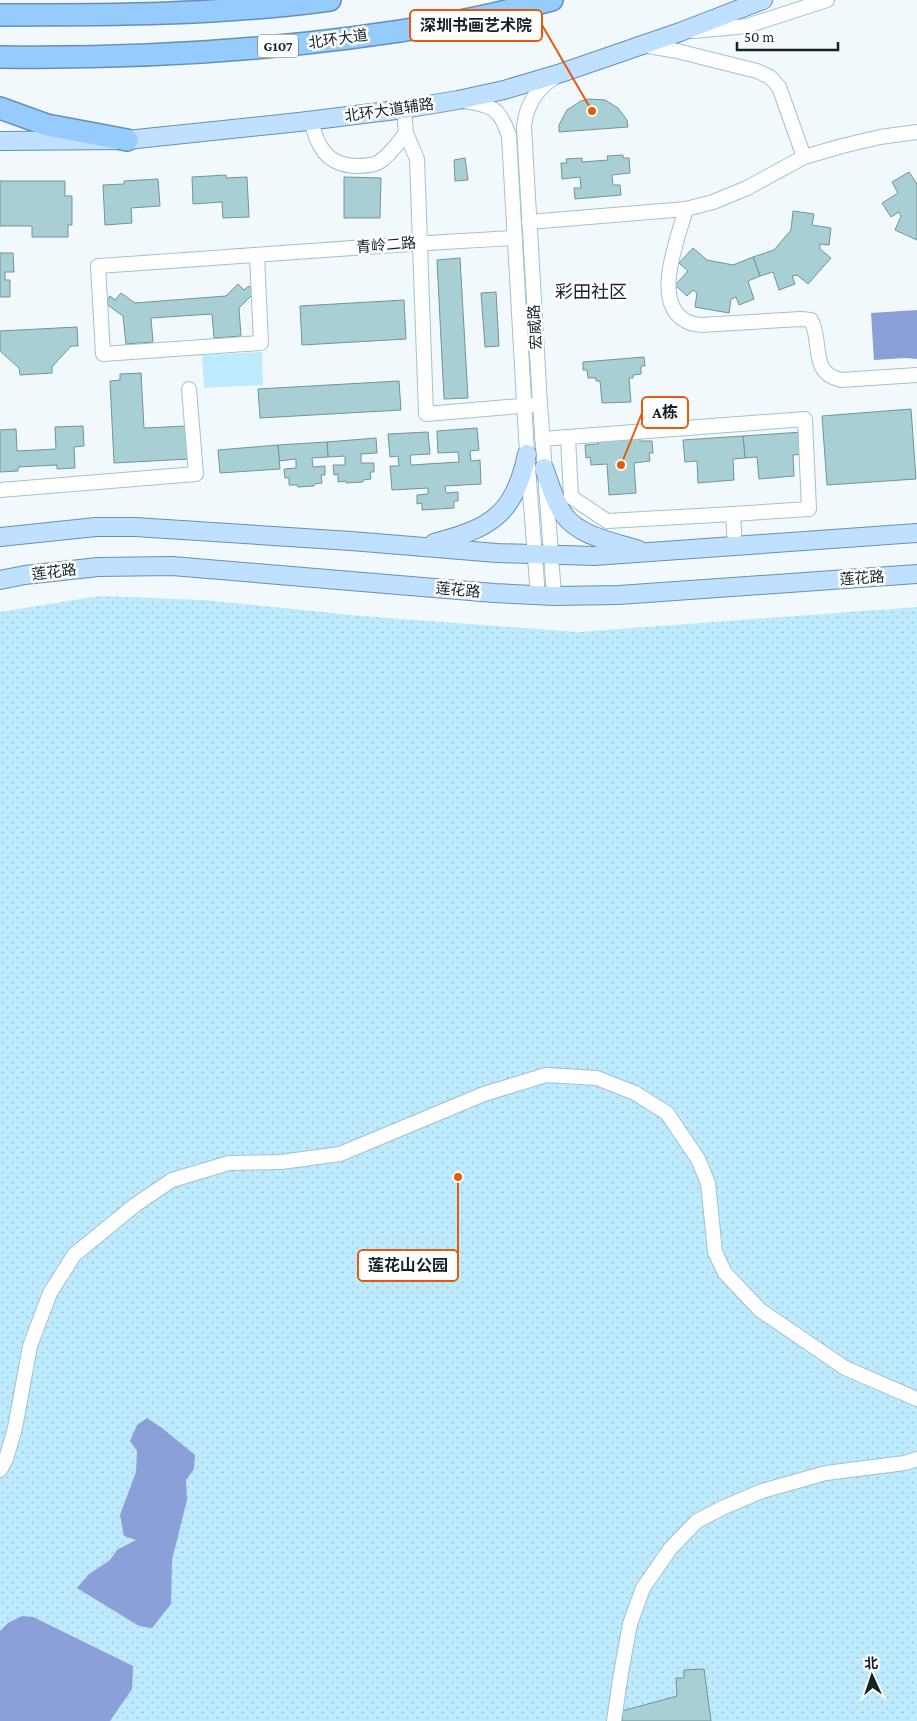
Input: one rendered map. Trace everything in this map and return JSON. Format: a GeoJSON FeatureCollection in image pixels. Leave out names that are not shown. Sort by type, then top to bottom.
{"type":"FeatureCollection","features":[{"type":"Feature","properties":{"kind":"highway"},"geometry":{"type":"LineString","coordinates":[[0,15],[100,15],[229,10],[330,0]]}},
{"type":"Feature","properties":{"kind":"highway","name":"北环大道"},"geometry":{"type":"LineString","coordinates":[[0,57],[57,58],[180,54],[304,43],[450,23],[552,0]]}},
{"type":"Feature","properties":{"kind":"highway"},"geometry":{"type":"LineString","coordinates":[[0,108],[47,125],[127,140]]}},
{"type":"Feature","properties":{"kind":"main road","name":"北环大道辅路"},"geometry":{"type":"LineString","coordinates":[[0,141],[127,140],[404,109],[458,100],[497,92],[561,73],[680,32],[764,0]]}},
{"type":"Feature","properties":{"kind":"main road"},"geometry":{"type":"LineString","coordinates":[[422,546],[457,537],[477,530],[491,522],[511,500],[523,472],[527,454]]}},
{"type":"Feature","properties":{"kind":"main road"},"geometry":{"type":"LineString","coordinates":[[544,468],[558,504],[572,523],[600,537],[646,553]]}},
{"type":"Feature","properties":{"kind":"main road"},"geometry":{"type":"LineString","coordinates":[[0,537],[96,527],[135,527],[543,555],[646,553],[917,533]]}},
{"type":"Feature","properties":{"kind":"main road","name":"莲花路"},"geometry":{"type":"LineString","coordinates":[[0,580],[43,572],[98,567],[172,566],[546,596],[619,595],[917,574]]}},
{"type":"Feature","properties":{"kind":"street"},"geometry":{"type":"LineString","coordinates":[[680,32],[748,26],[827,0]]}},
{"type":"Feature","properties":{"kind":"street"},"geometry":{"type":"LineString","coordinates":[[642,45],[677,51],[757,71],[770,77],[779,87],[804,157]]}},
{"type":"Feature","properties":{"kind":"street","name":"宏威路"},"geometry":{"type":"LineString","coordinates":[[543,555],[544,468],[525,150],[525,114],[529,103],[538,90],[561,73]]}},
{"type":"Feature","properties":{"kind":"street","name":"宏威路"},"geometry":{"type":"LineString","coordinates":[[458,100],[485,105],[499,113],[509,136],[527,454],[543,555],[546,596]]}},
{"type":"Feature","properties":{"kind":"street"},"geometry":{"type":"LineString","coordinates":[[404,109],[406,133],[417,159],[426,414],[540,404]]}},
{"type":"Feature","properties":{"kind":"street"},"geometry":{"type":"LineString","coordinates":[[311,120],[316,139],[325,153],[334,161],[348,166],[377,163],[388,155],[406,133]]}},
{"type":"Feature","properties":{"kind":"street"},"geometry":{"type":"LineString","coordinates":[[529,222],[686,209],[713,202],[747,188],[804,157],[871,139],[917,132]]}},
{"type":"Feature","properties":{"kind":"street"},"geometry":{"type":"LineString","coordinates":[[686,209],[669,269],[668,296],[672,308],[685,321],[701,325],[801,318],[811,320],[816,329],[822,369],[830,377],[841,380],[917,375]]}},
{"type":"Feature","properties":{"kind":"street","name":"青岭二路"},"geometry":{"type":"LineString","coordinates":[[257,256],[262,343],[103,354],[98,266],[257,256],[420,242],[515,238]]}},
{"type":"Feature","properties":{"kind":"street"},"geometry":{"type":"LineString","coordinates":[[0,490],[196,474],[189,388]]}},
{"type":"Feature","properties":{"kind":"street"},"geometry":{"type":"LineString","coordinates":[[542,439],[805,418],[809,509],[607,521],[571,497],[568,437]]}},
{"type":"Feature","properties":{"kind":"street"},"geometry":{"type":"LineString","coordinates":[[733,514],[735,546]]}},
{"type":"Feature","properties":{"kind":"street"},"geometry":{"type":"LineString","coordinates":[[0,527],[0,537]]}},
{"type":"Feature","properties":{"kind":"street"},"geometry":{"type":"LineString","coordinates":[[0,1470],[6,1459],[15,1428],[30,1346],[50,1293],[74,1255],[135,1205],[172,1180],[229,1163],[281,1162],[340,1154],[484,1094],[546,1075],[597,1078],[635,1093],[667,1113],[698,1159],[708,1183],[715,1252],[725,1273],[760,1310],[845,1368],[917,1399]]}},
{"type":"Feature","properties":{"kind":"street"},"geometry":{"type":"LineString","coordinates":[[614,1721],[630,1624],[643,1588],[670,1550],[697,1520],[762,1491],[826,1473],[905,1463],[917,1459]]}},
{"type":"Feature","properties":{"kind":"shaded area"},"geometry":{"type":"Polygon","coordinates":[[[262,352],[263,385],[204,388],[202,355],[262,352]]]}},
{"type":"Feature","properties":{"kind":"shaded area"},"geometry":{"type":"Polygon","coordinates":[[[99,596],[204,600],[362,616],[578,632],[917,607],[917,1721],[0,1721],[0,612],[99,596]]]}},
{"type":"Feature","properties":{"kind":"water"},"geometry":{"type":"Polygon","coordinates":[[[917,310],[917,359],[874,360],[871,313],[917,310]]]}},
{"type":"Feature","properties":{"kind":"water"},"geometry":{"type":"Polygon","coordinates":[[[147,1418],[195,1455],[194,1469],[186,1480],[187,1500],[172,1560],[171,1604],[152,1628],[139,1626],[77,1588],[88,1575],[110,1560],[117,1550],[136,1540],[124,1536],[120,1515],[136,1472],[137,1451],[130,1441],[137,1425],[147,1418]]]}},
{"type":"Feature","properties":{"kind":"water"},"geometry":{"type":"Polygon","coordinates":[[[22,1616],[33,1617],[133,1666],[132,1689],[110,1721],[0,1721],[0,1631],[8,1623],[22,1616]]]}},
{"type":"Feature","properties":{"kind":"building"},"geometry":{"type":"Polygon","coordinates":[[[589,99],[605,100],[618,108],[627,120],[628,127],[559,132],[559,125],[567,110],[581,101],[589,99]]]}},
{"type":"Feature","properties":{"kind":"building"},"geometry":{"type":"Polygon","coordinates":[[[623,155],[623,158],[629,158],[630,173],[612,175],[613,185],[620,185],[621,195],[575,199],[574,188],[581,188],[580,177],[562,179],[561,163],[567,163],[566,159],[582,158],[582,162],[608,160],[607,156],[623,155]]]}},
{"type":"Feature","properties":{"kind":"building"},"geometry":{"type":"Polygon","coordinates":[[[465,158],[468,180],[455,181],[454,160],[465,158]]]}},
{"type":"Feature","properties":{"kind":"building"},"geometry":{"type":"Polygon","coordinates":[[[909,172],[917,184],[917,240],[895,230],[901,216],[899,212],[891,217],[882,203],[898,193],[892,182],[909,172]]]}},
{"type":"Feature","properties":{"kind":"building"},"geometry":{"type":"Polygon","coordinates":[[[226,175],[226,178],[247,177],[249,217],[223,218],[222,202],[193,204],[192,177],[226,175]]]}},
{"type":"Feature","properties":{"kind":"building"},"geometry":{"type":"Polygon","coordinates":[[[344,177],[381,178],[380,218],[344,218],[344,177]]]}},
{"type":"Feature","properties":{"kind":"building"},"geometry":{"type":"Polygon","coordinates":[[[158,179],[160,206],[131,208],[132,223],[105,225],[103,185],[124,184],[124,181],[158,179]]]}},
{"type":"Feature","properties":{"kind":"building"},"geometry":{"type":"Polygon","coordinates":[[[0,181],[65,181],[65,196],[72,196],[72,225],[68,225],[68,237],[32,237],[32,226],[0,226],[0,181]]]}},
{"type":"Feature","properties":{"kind":"building"},"geometry":{"type":"Polygon","coordinates":[[[793,211],[814,214],[812,225],[831,228],[829,245],[820,244],[820,249],[831,258],[808,284],[797,275],[792,276],[795,284],[779,290],[773,272],[760,276],[753,257],[774,250],[791,230],[793,211]]]}},
{"type":"Feature","properties":{"kind":"building"},"geometry":{"type":"Polygon","coordinates":[[[693,248],[707,260],[733,265],[753,257],[760,276],[748,281],[754,299],[739,305],[736,297],[731,299],[729,313],[695,307],[697,293],[693,290],[687,296],[675,285],[688,271],[679,263],[693,248]]]}},
{"type":"Feature","properties":{"kind":"building"},"geometry":{"type":"Polygon","coordinates":[[[0,253],[13,253],[14,272],[5,272],[5,280],[10,280],[10,297],[0,297],[0,253]]]}},
{"type":"Feature","properties":{"kind":"building"},"geometry":{"type":"Polygon","coordinates":[[[460,258],[468,398],[444,399],[437,260],[460,258]]]}},
{"type":"Feature","properties":{"kind":"building"},"geometry":{"type":"Polygon","coordinates":[[[238,284],[244,290],[249,286],[255,292],[239,308],[241,336],[214,338],[212,314],[151,318],[153,342],[126,344],[123,316],[105,303],[110,296],[115,300],[121,293],[135,303],[226,296],[238,284]]]}},
{"type":"Feature","properties":{"kind":"building"},"geometry":{"type":"Polygon","coordinates":[[[496,292],[499,346],[485,347],[481,293],[496,292]]]}},
{"type":"Feature","properties":{"kind":"building"},"geometry":{"type":"Polygon","coordinates":[[[404,300],[406,339],[302,345],[300,306],[404,300]]]}},
{"type":"Feature","properties":{"kind":"building"},"geometry":{"type":"Polygon","coordinates":[[[77,327],[78,346],[71,346],[52,367],[52,373],[20,375],[19,368],[0,351],[0,331],[77,327]]]}},
{"type":"Feature","properties":{"kind":"building"},"geometry":{"type":"Polygon","coordinates":[[[644,357],[645,366],[641,366],[641,374],[633,375],[633,378],[629,378],[631,402],[602,403],[600,381],[596,381],[596,378],[588,378],[587,370],[583,370],[583,362],[644,357]]]}},
{"type":"Feature","properties":{"kind":"building"},"geometry":{"type":"Polygon","coordinates":[[[141,373],[144,428],[187,426],[189,459],[114,463],[110,381],[120,380],[120,374],[141,373]]]}},
{"type":"Feature","properties":{"kind":"building"},"geometry":{"type":"Polygon","coordinates":[[[399,381],[401,410],[260,418],[258,389],[399,381]]]}},
{"type":"Feature","properties":{"kind":"building"},"geometry":{"type":"Polygon","coordinates":[[[911,409],[916,479],[827,485],[822,416],[911,409]]]}},
{"type":"Feature","properties":{"kind":"building"},"geometry":{"type":"Polygon","coordinates":[[[83,426],[84,446],[74,447],[75,468],[57,469],[57,465],[18,467],[18,471],[0,472],[0,430],[16,429],[17,451],[56,449],[55,427],[83,426]]]}},
{"type":"Feature","properties":{"kind":"building"},"geometry":{"type":"Polygon","coordinates":[[[477,428],[479,450],[470,451],[471,461],[480,460],[481,484],[445,486],[446,493],[458,492],[458,501],[454,501],[454,508],[422,510],[422,503],[417,504],[417,495],[428,494],[428,488],[392,490],[390,466],[399,466],[398,456],[390,457],[388,434],[428,432],[430,454],[410,455],[411,465],[459,462],[458,452],[438,453],[437,431],[477,428]]]}},
{"type":"Feature","properties":{"kind":"building"},"geometry":{"type":"Polygon","coordinates":[[[803,432],[805,454],[793,455],[794,476],[759,479],[757,457],[745,458],[743,436],[803,432]]]}},
{"type":"Feature","properties":{"kind":"building"},"geometry":{"type":"Polygon","coordinates":[[[640,436],[640,441],[652,441],[653,453],[649,453],[650,461],[634,463],[636,493],[609,495],[607,464],[591,465],[590,457],[586,458],[585,445],[598,444],[597,439],[640,436]]]}},
{"type":"Feature","properties":{"kind":"building"},"geometry":{"type":"Polygon","coordinates":[[[743,436],[745,458],[733,459],[734,480],[698,483],[697,461],[685,462],[683,440],[743,436]]]}},
{"type":"Feature","properties":{"kind":"building"},"geometry":{"type":"Polygon","coordinates":[[[376,438],[377,453],[361,454],[361,463],[374,463],[374,472],[370,472],[371,479],[363,480],[363,482],[338,482],[338,474],[334,475],[333,465],[345,465],[345,456],[328,457],[327,442],[376,438]]]}},
{"type":"Feature","properties":{"kind":"building"},"geometry":{"type":"Polygon","coordinates":[[[327,442],[328,457],[312,458],[313,467],[325,466],[325,475],[321,475],[322,483],[314,484],[314,486],[298,487],[297,485],[289,485],[289,478],[285,478],[284,469],[296,468],[296,459],[279,461],[278,445],[327,442]]]}},
{"type":"Feature","properties":{"kind":"building"},"geometry":{"type":"Polygon","coordinates":[[[278,445],[280,469],[220,473],[218,450],[278,445]]]}},
{"type":"Feature","properties":{"kind":"building"},"geometry":{"type":"Polygon","coordinates":[[[704,1669],[711,1721],[622,1721],[622,1711],[677,1696],[676,1678],[684,1678],[684,1670],[704,1669]]]}},
{"type":"Feature","properties":{"kind":"place","name":"深圳书画艺术院"},"geometry":{"type":"Point","coordinates":[592,111]}},
{"type":"Feature","properties":{"kind":"place","name":"A栋"},"geometry":{"type":"Point","coordinates":[621,465]}},
{"type":"Feature","properties":{"kind":"place","name":"莲花山公园"},"geometry":{"type":"Point","coordinates":[458,1177]}},
{"type":"Feature","properties":{"kind":"district","name":"彩田社区"},"geometry":{"type":"Point","coordinates":[591,292]}}]}
